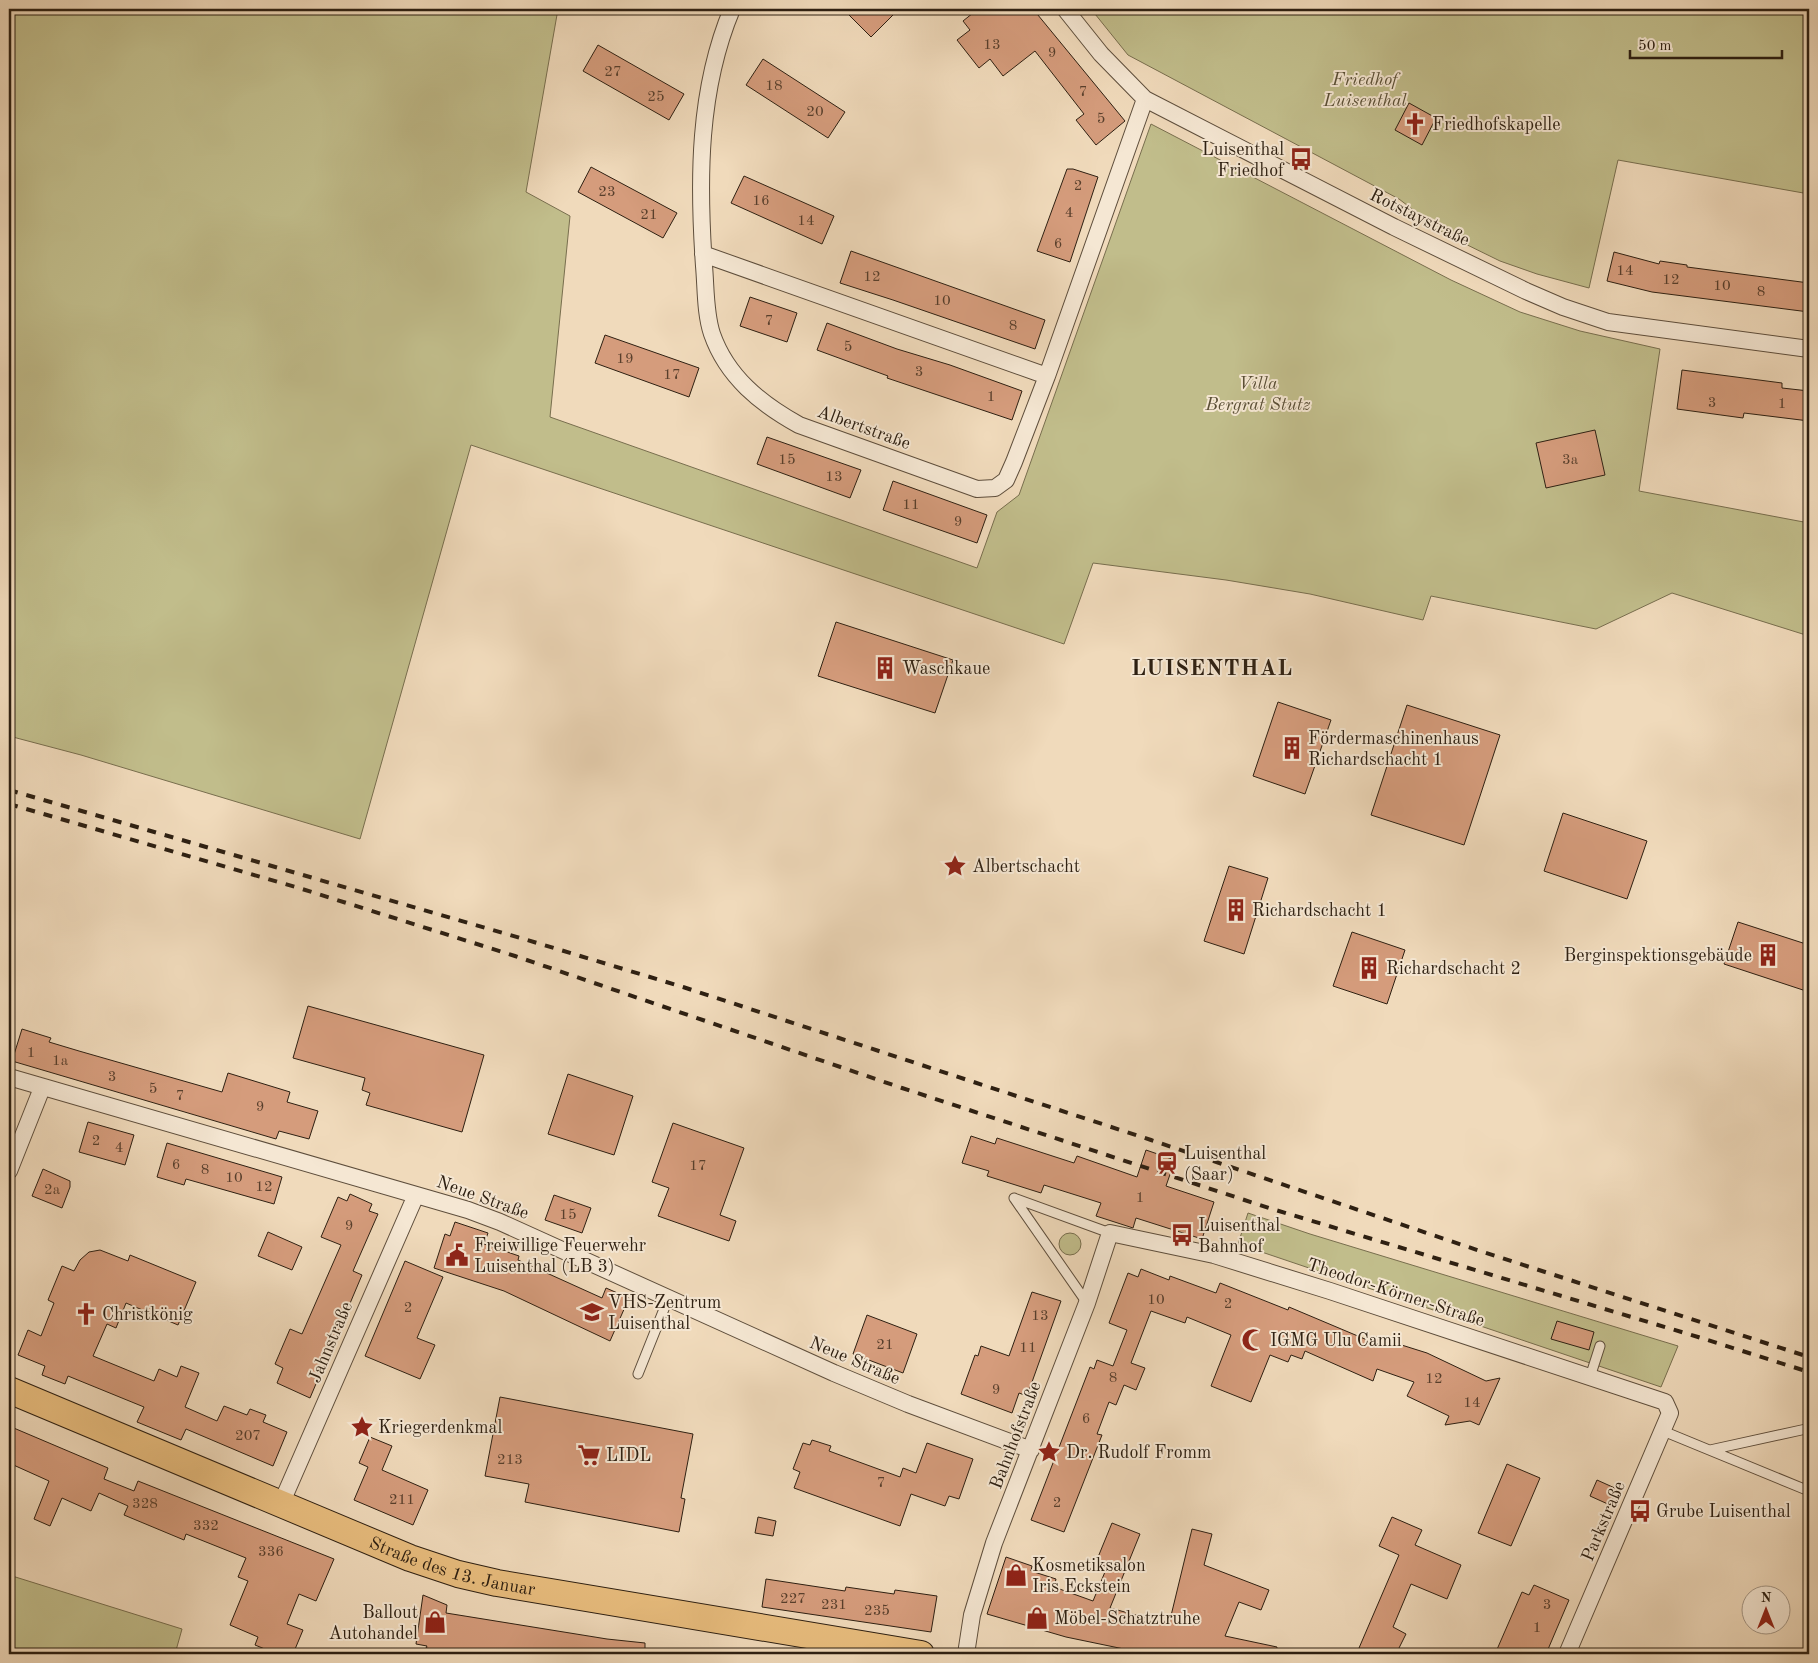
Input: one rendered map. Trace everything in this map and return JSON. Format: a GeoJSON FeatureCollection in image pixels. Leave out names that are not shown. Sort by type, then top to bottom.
{"type":"FeatureCollection","features":[{"type":"Feature","properties":{"kind":"main road","name":"Straße des 13. Januar"},"geometry":{"type":"LineString","coordinates":[[9,1390],[410,1558],[458,1574],[498,1583],[921,1654]]}},
{"type":"Feature","properties":{"kind":"street","name":"Albertstraße"},"geometry":{"type":"LineString","coordinates":[[732,9],[716,54],[707,98],[702,142],[701,195],[708,313],[712,334],[722,354],[739,380],[757,399],[800,425],[977,489],[995,488],[1006,480],[1047,376],[1145,99]]}},
{"type":"Feature","properties":{"kind":"street","name":"Rotstaystraße"},"geometry":{"type":"LineString","coordinates":[[1065,9],[1101,54],[1145,99],[1394,227],[1563,307],[1608,322],[1809,349]]}},
{"type":"Feature","properties":{"kind":"street"},"geometry":{"type":"LineString","coordinates":[[704,254],[1047,376]]}},
{"type":"Feature","properties":{"kind":"street","name":"Neue Straße"},"geometry":{"type":"LineString","coordinates":[[9,1077],[468,1210],[500,1222],[668,1299],[898,1400],[1031,1450]]}},
{"type":"Feature","properties":{"kind":"street"},"geometry":{"type":"LineString","coordinates":[[9,1171],[42,1088]]}},
{"type":"Feature","properties":{"kind":"street","name":"Jahnstraße"},"geometry":{"type":"LineString","coordinates":[[281,1504],[416,1195]]}},
{"type":"Feature","properties":{"kind":"street","name":"Bahnhofstraße"},"geometry":{"type":"LineString","coordinates":[[966,1654],[972,1616],[994,1543],[1088,1303],[1110,1233]]}},
{"type":"Feature","properties":{"kind":"street","name":"Theodor-Körner-Straße"},"geometry":{"type":"LineString","coordinates":[[1110,1233],[1214,1255],[1339,1294],[1665,1402]]}},
{"type":"Feature","properties":{"kind":"street","name":"Parkstraße"},"geometry":{"type":"LineString","coordinates":[[1567,1654],[1670,1413],[1665,1402]]}},
{"type":"Feature","properties":{"kind":"lane"},"geometry":{"type":"LineString","coordinates":[[1088,1303],[1014,1198],[1110,1233]]}},
{"type":"Feature","properties":{"kind":"lane"},"geometry":{"type":"LineString","coordinates":[[638,1374],[668,1299]]}},
{"type":"Feature","properties":{"kind":"lane"},"geometry":{"type":"LineString","coordinates":[[1590,1377],[1600,1346]]}},
{"type":"Feature","properties":{"kind":"lane"},"geometry":{"type":"LineString","coordinates":[[1710,1450],[1806,1429],[1809,1430]]}},
{"type":"Feature","properties":{"kind":"lane"},"geometry":{"type":"LineString","coordinates":[[1663,1431],[1809,1491]]}},
{"type":"Feature","properties":{"kind":"green space","name":"Villa Bergrat Stutz"},"geometry":{"type":"Polygon","coordinates":[[[9,9],[558,9],[526,192],[570,216],[550,417],[977,568],[997,512],[1019,495],[1151,124],[1451,280],[1520,312],[1580,331],[1660,349],[1639,491],[1809,523],[1809,636],[1672,593],[1596,629],[1431,596],[1423,620],[1310,594],[1226,580],[1093,563],[1064,644],[471,445],[360,839],[81,755],[9,736],[9,9]]]}},
{"type":"Feature","properties":{"kind":"green space","name":"Friedhof Luisenthal"},"geometry":{"type":"Polygon","coordinates":[[[1091,9],[1809,9],[1809,194],[1618,160],[1589,288],[1537,274],[1500,261],[1445,234],[1399,199],[1128,55],[1091,9]]]}},
{"type":"Feature","properties":{"kind":"green space"},"geometry":{"type":"Polygon","coordinates":[[[1248,1213],[1310,1234],[1678,1346],[1661,1387],[1238,1244],[1248,1213]]]}},
{"type":"Feature","properties":{"kind":"green space"},"geometry":{"type":"Polygon","coordinates":[[[1070,1233],[1078,1236],[1081,1244],[1078,1252],[1070,1255],[1062,1252],[1059,1244],[1062,1236],[1070,1233]]]}},
{"type":"Feature","properties":{"kind":"green space"},"geometry":{"type":"Polygon","coordinates":[[[9,1575],[182,1629],[175,1654],[9,1654],[9,1575]]]}},
{"type":"Feature","properties":{"kind":"building"},"geometry":{"type":"Polygon","coordinates":[[[843,9],[899,9],[871,37],[843,9]]]}},
{"type":"Feature","properties":{"kind":"building"},"geometry":{"type":"Polygon","coordinates":[[[978,9],[1033,9],[1125,121],[1096,145],[1076,120],[1084,114],[1035,51],[1003,76],[990,59],[979,68],[957,40],[970,30],[963,21],[978,9]]]}},
{"type":"Feature","properties":{"kind":"building"},"geometry":{"type":"Polygon","coordinates":[[[598,45],[684,94],[669,120],[583,71],[598,45]]]}},
{"type":"Feature","properties":{"kind":"building"},"geometry":{"type":"Polygon","coordinates":[[[763,59],[845,112],[828,138],[746,85],[763,59]]]}},
{"type":"Feature","properties":{"kind":"building","name":"Friedhofskapelle"},"geometry":{"type":"Polygon","coordinates":[[[1409,103],[1436,118],[1422,145],[1395,130],[1409,103]]]}},
{"type":"Feature","properties":{"kind":"building"},"geometry":{"type":"Polygon","coordinates":[[[591,167],[677,213],[663,238],[578,192],[591,167]]]}},
{"type":"Feature","properties":{"kind":"building"},"geometry":{"type":"Polygon","coordinates":[[[1067,169],[1098,177],[1070,262],[1037,251],[1067,169]]]}},
{"type":"Feature","properties":{"kind":"building"},"geometry":{"type":"Polygon","coordinates":[[[744,176],[834,216],[822,244],[731,203],[744,176]]]}},
{"type":"Feature","properties":{"kind":"building"},"geometry":{"type":"Polygon","coordinates":[[[851,251],[1045,320],[1035,349],[840,283],[851,251]]]}},
{"type":"Feature","properties":{"kind":"building"},"geometry":{"type":"Polygon","coordinates":[[[1614,252],[1659,264],[1660,261],[1687,265],[1687,267],[1809,283],[1809,312],[1652,292],[1607,281],[1614,252]]]}},
{"type":"Feature","properties":{"kind":"building"},"geometry":{"type":"Polygon","coordinates":[[[750,297],[797,313],[787,342],[740,326],[750,297]]]}},
{"type":"Feature","properties":{"kind":"building"},"geometry":{"type":"Polygon","coordinates":[[[827,323],[897,349],[950,365],[1022,391],[1012,420],[887,378],[888,376],[817,350],[827,323]]]}},
{"type":"Feature","properties":{"kind":"building"},"geometry":{"type":"Polygon","coordinates":[[[605,335],[699,368],[689,397],[595,363],[605,335]]]}},
{"type":"Feature","properties":{"kind":"building"},"geometry":{"type":"Polygon","coordinates":[[[1682,370],[1782,383],[1782,388],[1809,391],[1809,421],[1744,413],[1743,418],[1677,409],[1682,370]]]}},
{"type":"Feature","properties":{"kind":"building"},"geometry":{"type":"Polygon","coordinates":[[[1595,430],[1605,475],[1546,488],[1536,443],[1595,430]]]}},
{"type":"Feature","properties":{"kind":"building"},"geometry":{"type":"Polygon","coordinates":[[[767,437],[861,470],[850,498],[757,464],[767,437]]]}},
{"type":"Feature","properties":{"kind":"building"},"geometry":{"type":"Polygon","coordinates":[[[893,481],[987,515],[977,543],[883,510],[893,481]]]}},
{"type":"Feature","properties":{"kind":"building","name":"Waschkaue"},"geometry":{"type":"Polygon","coordinates":[[[836,622],[953,660],[935,713],[818,676],[836,622]]]}},
{"type":"Feature","properties":{"kind":"building","name":"Fördermaschinenhaus Richardschacht 1"},"geometry":{"type":"Polygon","coordinates":[[[1278,702],[1331,720],[1305,794],[1253,776],[1278,702]]]}},
{"type":"Feature","properties":{"kind":"building"},"geometry":{"type":"Polygon","coordinates":[[[1407,705],[1500,735],[1464,845],[1371,815],[1407,705]]]}},
{"type":"Feature","properties":{"kind":"building"},"geometry":{"type":"Polygon","coordinates":[[[1563,813],[1647,841],[1627,899],[1544,871],[1563,813]]]}},
{"type":"Feature","properties":{"kind":"building","name":"Richardschacht 1"},"geometry":{"type":"Polygon","coordinates":[[[1229,866],[1268,878],[1244,954],[1204,941],[1229,866]]]}},
{"type":"Feature","properties":{"kind":"building","name":"Berginspektionsgebäude"},"geometry":{"type":"Polygon","coordinates":[[[1738,922],[1809,945],[1809,980],[1806,991],[1724,964],[1738,922]]]}},
{"type":"Feature","properties":{"kind":"building","name":"Richardschacht 2"},"geometry":{"type":"Polygon","coordinates":[[[1352,932],[1405,950],[1387,1004],[1333,986],[1352,932]]]}},
{"type":"Feature","properties":{"kind":"building"},"geometry":{"type":"Polygon","coordinates":[[[308,1006],[484,1055],[462,1132],[366,1105],[370,1093],[362,1090],[365,1078],[293,1058],[308,1006]]]}},
{"type":"Feature","properties":{"kind":"building"},"geometry":{"type":"Polygon","coordinates":[[[22,1029],[51,1038],[49,1042],[222,1092],[228,1073],[290,1092],[287,1102],[318,1111],[309,1139],[279,1131],[276,1139],[12,1061],[22,1029]]]}},
{"type":"Feature","properties":{"kind":"building"},"geometry":{"type":"Polygon","coordinates":[[[568,1074],[633,1096],[614,1155],[548,1134],[568,1074]]]}},
{"type":"Feature","properties":{"kind":"building"},"geometry":{"type":"Polygon","coordinates":[[[88,1122],[134,1135],[125,1165],[79,1152],[88,1122]]]}},
{"type":"Feature","properties":{"kind":"building"},"geometry":{"type":"Polygon","coordinates":[[[673,1123],[744,1148],[720,1215],[736,1221],[729,1241],[658,1216],[669,1188],[652,1182],[673,1123]]]}},
{"type":"Feature","properties":{"kind":"building"},"geometry":{"type":"Polygon","coordinates":[[[971,1136],[995,1144],[997,1138],[1074,1163],[1077,1156],[1137,1177],[1146,1150],[1175,1160],[1166,1186],[1214,1202],[1202,1239],[1136,1218],[1133,1228],[1096,1216],[1101,1203],[1044,1185],[1041,1193],[987,1176],[989,1171],[962,1163],[971,1136]]]}},
{"type":"Feature","properties":{"kind":"building"},"geometry":{"type":"Polygon","coordinates":[[[167,1143],[282,1177],[274,1204],[186,1179],[184,1185],[157,1177],[167,1143]]]}},
{"type":"Feature","properties":{"kind":"building"},"geometry":{"type":"Polygon","coordinates":[[[43,1169],[70,1181],[70,1187],[62,1208],[32,1196],[43,1169]]]}},
{"type":"Feature","properties":{"kind":"building"},"geometry":{"type":"Polygon","coordinates":[[[350,1194],[372,1204],[369,1211],[378,1214],[353,1271],[362,1275],[310,1398],[277,1383],[283,1368],[275,1364],[290,1329],[302,1334],[341,1245],[321,1237],[338,1197],[347,1201],[350,1194]]]}},
{"type":"Feature","properties":{"kind":"building"},"geometry":{"type":"Polygon","coordinates":[[[554,1195],[591,1208],[582,1233],[545,1220],[554,1195]]]}},
{"type":"Feature","properties":{"kind":"building"},"geometry":{"type":"Polygon","coordinates":[[[455,1222],[488,1233],[484,1244],[519,1256],[518,1260],[602,1298],[606,1288],[629,1298],[610,1341],[504,1291],[434,1268],[445,1234],[450,1236],[455,1222]]]}},
{"type":"Feature","properties":{"kind":"building"},"geometry":{"type":"Polygon","coordinates":[[[268,1232],[302,1247],[292,1270],[258,1256],[268,1232]]]}},
{"type":"Feature","properties":{"kind":"building"},"geometry":{"type":"Polygon","coordinates":[[[100,1250],[128,1261],[130,1255],[196,1282],[178,1325],[126,1303],[116,1328],[107,1324],[93,1356],[154,1381],[159,1369],[177,1377],[181,1366],[199,1373],[185,1407],[217,1421],[224,1406],[247,1415],[250,1409],[266,1415],[263,1422],[287,1432],[273,1466],[186,1429],[181,1440],[137,1422],[144,1407],[68,1376],[65,1384],[42,1375],[45,1366],[18,1355],[28,1330],[41,1336],[54,1303],[48,1300],[62,1266],[74,1271],[80,1260],[89,1252],[100,1250]]]}},
{"type":"Feature","properties":{"kind":"building"},"geometry":{"type":"Polygon","coordinates":[[[405,1261],[443,1277],[417,1338],[435,1345],[420,1379],[365,1356],[405,1261]]]}},
{"type":"Feature","properties":{"kind":"building"},"geometry":{"type":"Polygon","coordinates":[[[1141,1269],[1169,1280],[1170,1276],[1216,1293],[1220,1283],[1288,1310],[1289,1307],[1372,1342],[1373,1336],[1427,1353],[1486,1381],[1500,1378],[1479,1425],[1470,1421],[1445,1425],[1449,1416],[1407,1396],[1414,1382],[1377,1369],[1373,1381],[1305,1351],[1302,1359],[1291,1355],[1288,1362],[1270,1355],[1251,1402],[1211,1386],[1231,1335],[1187,1317],[1185,1323],[1151,1311],[1131,1363],[1145,1368],[1136,1390],[1124,1385],[1116,1405],[1109,1402],[1097,1434],[1102,1435],[1064,1532],[1031,1520],[1090,1367],[1094,1369],[1097,1360],[1113,1366],[1127,1330],[1109,1323],[1128,1273],[1138,1277],[1141,1269]]]}},
{"type":"Feature","properties":{"kind":"building"},"geometry":{"type":"Polygon","coordinates":[[[1032,1292],[1061,1301],[1027,1396],[1019,1393],[1012,1413],[961,1394],[975,1355],[978,1356],[981,1346],[1009,1356],[1032,1292]]]}},
{"type":"Feature","properties":{"kind":"building"},"geometry":{"type":"Polygon","coordinates":[[[867,1315],[917,1334],[903,1373],[853,1354],[867,1315]]]}},
{"type":"Feature","properties":{"kind":"building"},"geometry":{"type":"Polygon","coordinates":[[[1557,1321],[1594,1332],[1589,1350],[1551,1339],[1557,1321]]]}},
{"type":"Feature","properties":{"kind":"building","name":"LIDL"},"geometry":{"type":"Polygon","coordinates":[[[500,1397],[693,1434],[681,1498],[685,1499],[679,1532],[525,1502],[529,1484],[485,1476],[500,1397]]]}},
{"type":"Feature","properties":{"kind":"building"},"geometry":{"type":"Polygon","coordinates":[[[9,1426],[108,1468],[104,1479],[134,1491],[138,1481],[334,1559],[316,1601],[299,1594],[287,1624],[303,1630],[293,1654],[277,1654],[255,1645],[258,1637],[230,1625],[248,1581],[238,1577],[246,1558],[186,1534],[184,1540],[124,1515],[128,1506],[99,1493],[91,1511],[62,1498],[50,1526],[34,1519],[49,1481],[9,1463],[9,1426]]]}},
{"type":"Feature","properties":{"kind":"building"},"geometry":{"type":"Polygon","coordinates":[[[370,1437],[392,1446],[382,1470],[428,1490],[413,1525],[354,1500],[368,1467],[359,1463],[370,1437]]]}},
{"type":"Feature","properties":{"kind":"building"},"geometry":{"type":"Polygon","coordinates":[[[812,1440],[831,1446],[829,1451],[900,1477],[903,1468],[916,1473],[927,1443],[973,1459],[959,1499],[949,1496],[945,1506],[911,1494],[900,1526],[794,1488],[800,1472],[793,1469],[803,1443],[810,1445],[812,1440]]]}},
{"type":"Feature","properties":{"kind":"building"},"geometry":{"type":"Polygon","coordinates":[[[1507,1464],[1540,1478],[1511,1546],[1478,1533],[1507,1464]]]}},
{"type":"Feature","properties":{"kind":"building"},"geometry":{"type":"Polygon","coordinates":[[[1597,1480],[1617,1489],[1610,1505],[1590,1496],[1597,1480]]]}},
{"type":"Feature","properties":{"kind":"building"},"geometry":{"type":"Polygon","coordinates":[[[758,1517],[776,1521],[773,1536],[755,1533],[758,1517]]]}},
{"type":"Feature","properties":{"kind":"building"},"geometry":{"type":"Polygon","coordinates":[[[1392,1517],[1422,1530],[1415,1545],[1461,1565],[1447,1599],[1411,1584],[1393,1627],[1406,1634],[1396,1654],[1375,1654],[1359,1648],[1399,1555],[1379,1546],[1392,1517]]]}},
{"type":"Feature","properties":{"kind":"building"},"geometry":{"type":"Polygon","coordinates":[[[1112,1523],[1140,1534],[1110,1608],[1169,1624],[1192,1529],[1212,1534],[1204,1565],[1269,1590],[1261,1610],[1239,1602],[1225,1636],[1277,1647],[1276,1654],[1148,1654],[1066,1637],[987,1614],[1006,1557],[1032,1566],[1031,1571],[1056,1579],[1054,1587],[1093,1601],[1107,1567],[1096,1562],[1112,1523]]]}},
{"type":"Feature","properties":{"kind":"building"},"geometry":{"type":"Polygon","coordinates":[[[766,1579],[845,1591],[846,1587],[894,1594],[895,1590],[937,1596],[931,1632],[762,1607],[766,1579]]]}},
{"type":"Feature","properties":{"kind":"building"},"geometry":{"type":"Polygon","coordinates":[[[1534,1585],[1569,1600],[1546,1654],[1495,1654],[1522,1592],[1529,1595],[1534,1585]]]}},
{"type":"Feature","properties":{"kind":"building"},"geometry":{"type":"Polygon","coordinates":[[[423,1595],[447,1605],[446,1613],[607,1639],[645,1643],[645,1654],[461,1654],[426,1648],[427,1646],[416,1644],[423,1595]]]}},
{"type":"Feature","properties":{"kind":"railway"},"geometry":{"type":"LineString","coordinates":[[9,790],[683,987],[1151,1140],[1483,1252],[1809,1357]]}},
{"type":"Feature","properties":{"kind":"railway"},"geometry":{"type":"LineString","coordinates":[[9,804],[299,888],[515,956],[902,1088],[1269,1208],[1809,1372]]}},
{"type":"Feature","properties":{"kind":"place","name":"Friedhofskapelle"},"geometry":{"type":"Point","coordinates":[1415,124]}},
{"type":"Feature","properties":{"kind":"place","name":"Luisenthal Friedhof"},"geometry":{"type":"Point","coordinates":[1301,159]}},
{"type":"Feature","properties":{"kind":"place","name":"Waschkaue"},"geometry":{"type":"Point","coordinates":[885,668]}},
{"type":"Feature","properties":{"kind":"place","name":"Fördermaschinenhaus Richardschacht 1"},"geometry":{"type":"Point","coordinates":[1292,748]}},
{"type":"Feature","properties":{"kind":"place","name":"Albertschacht"},"geometry":{"type":"Point","coordinates":[955,866]}},
{"type":"Feature","properties":{"kind":"place","name":"Richardschacht 1"},"geometry":{"type":"Point","coordinates":[1236,910]}},
{"type":"Feature","properties":{"kind":"place","name":"Berginspektionsgebäude"},"geometry":{"type":"Point","coordinates":[1768,955]}},
{"type":"Feature","properties":{"kind":"place","name":"Richardschacht 2"},"geometry":{"type":"Point","coordinates":[1369,968]}},
{"type":"Feature","properties":{"kind":"place","name":"Luisenthal (Saar)"},"geometry":{"type":"Point","coordinates":[1167,1163]}},
{"type":"Feature","properties":{"kind":"place","name":"Luisenthal Bahnhof"},"geometry":{"type":"Point","coordinates":[1182,1235]}},
{"type":"Feature","properties":{"kind":"place","name":"Freiwillige Feuerwehr Luisenthal (LB 3)"},"geometry":{"type":"Point","coordinates":[457,1255]}},
{"type":"Feature","properties":{"kind":"place","name":"VHS-Zentrum Luisenthal"},"geometry":{"type":"Point","coordinates":[592,1312]}},
{"type":"Feature","properties":{"kind":"place","name":"Christkönig"},"geometry":{"type":"Point","coordinates":[86,1314]}},
{"type":"Feature","properties":{"kind":"place","name":"IGMG Ulu Camii"},"geometry":{"type":"Point","coordinates":[1253,1340]}},
{"type":"Feature","properties":{"kind":"place","name":"Kriegerdenkmal"},"geometry":{"type":"Point","coordinates":[362,1427]}},
{"type":"Feature","properties":{"kind":"place","name":"Dr. Rudolf Fromm"},"geometry":{"type":"Point","coordinates":[1049,1452]}},
{"type":"Feature","properties":{"kind":"place","name":"LIDL"},"geometry":{"type":"Point","coordinates":[589,1455]}},
{"type":"Feature","properties":{"kind":"place","name":"Grube Luisenthal"},"geometry":{"type":"Point","coordinates":[1640,1511]}},
{"type":"Feature","properties":{"kind":"place","name":"Kosmetiksalon Iris Eckstein"},"geometry":{"type":"Point","coordinates":[1016,1575]}},
{"type":"Feature","properties":{"kind":"place","name":"Möbel-Schatztruhe"},"geometry":{"type":"Point","coordinates":[1037,1618]}},
{"type":"Feature","properties":{"kind":"place","name":"Ballout Autohandel"},"geometry":{"type":"Point","coordinates":[435,1622]}},
{"type":"Feature","properties":{"kind":"district","name":"LUISENTHAL"},"geometry":{"type":"Point","coordinates":[1212,667]}}]}
